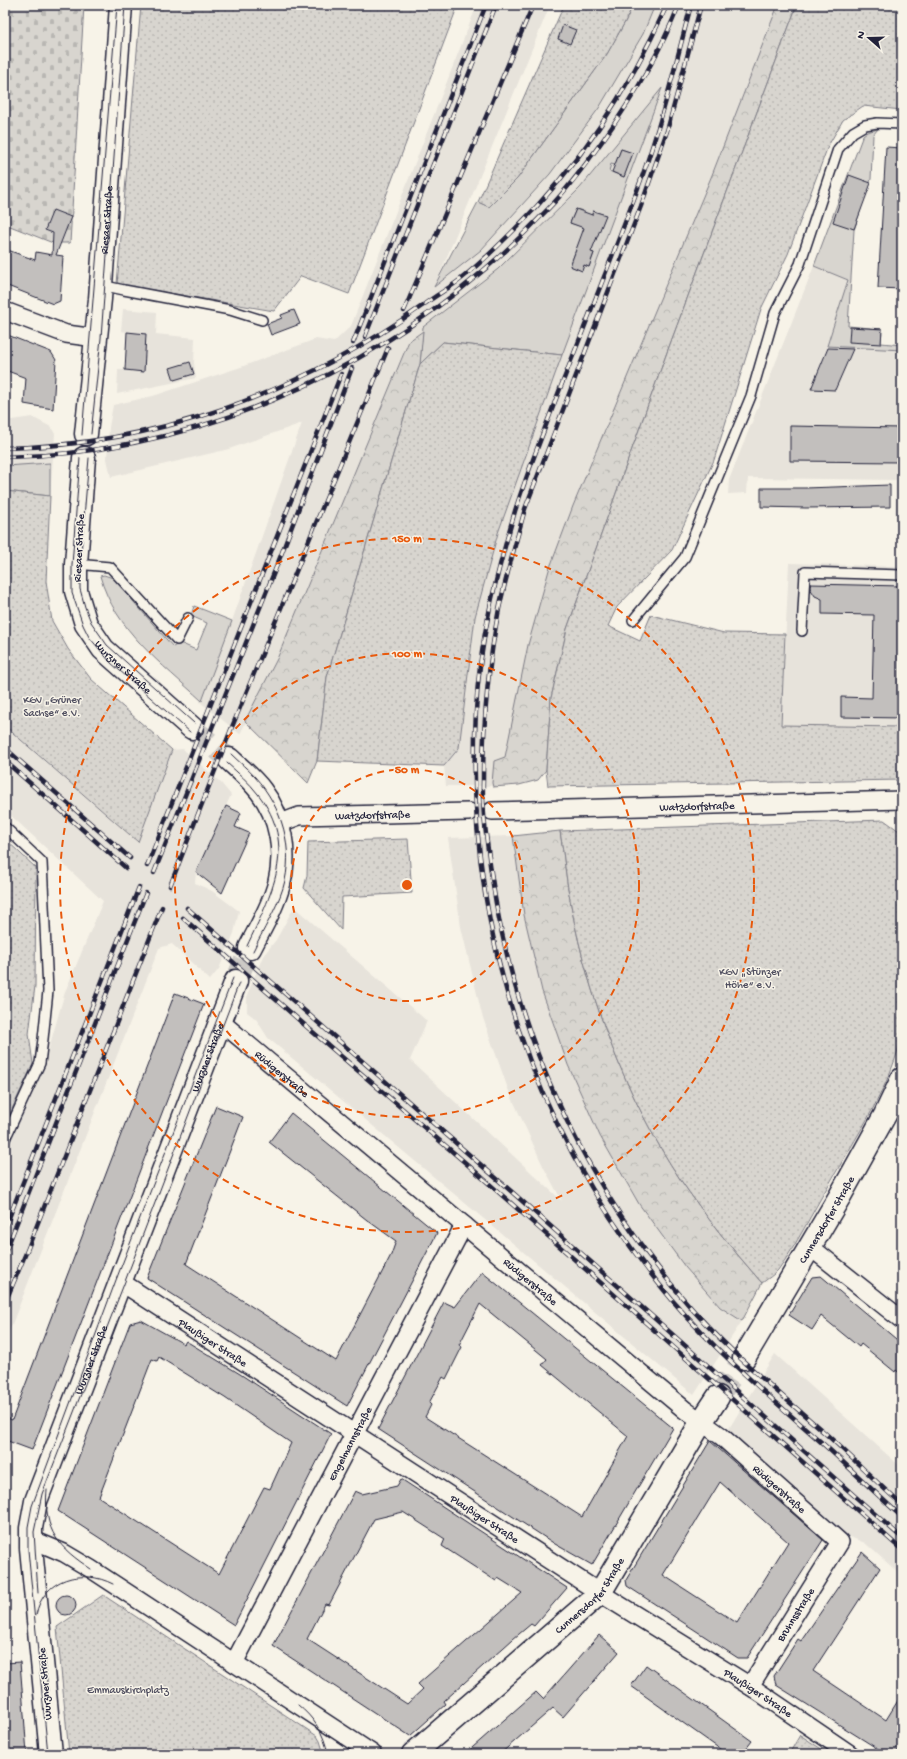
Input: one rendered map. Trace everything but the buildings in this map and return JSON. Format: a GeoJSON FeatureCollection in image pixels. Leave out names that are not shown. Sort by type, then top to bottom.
{"type":"FeatureCollection","features":[{"type":"Feature","properties":{"kind":"main road","name":"Riesaer Straße"},"geometry":{"type":"LineString","coordinates":[[86,434],[101,285],[121,5]]}},
{"type":"Feature","properties":{"kind":"main road","name":"Riesaer Straße"},"geometry":{"type":"LineString","coordinates":[[76,590],[76,564],[84,458]]}},
{"type":"Feature","properties":{"kind":"main road","name":"Wurzner Straße"},"geometry":{"type":"LineString","coordinates":[[76,590],[86,624],[103,649],[192,728]]}},
{"type":"Feature","properties":{"kind":"main road"},"geometry":{"type":"LineString","coordinates":[[229,759],[252,780],[262,792],[278,824],[282,852],[282,869],[279,885],[250,948]]}},
{"type":"Feature","properties":{"kind":"main road","name":"Wurzner Straße"},"geometry":{"type":"LineString","coordinates":[[51,1754],[31,1539],[32,1519],[38,1493],[121,1282],[236,981]]}},
{"type":"Feature","properties":{"kind":"main road","name":"Cunnersdorfer Straße"},"geometry":{"type":"LineString","coordinates":[[744,1358],[840,1196],[885,1115],[902,1079]]}},
{"type":"Feature","properties":{"kind":"main road","name":"Cunnersdorfer Straße"},"geometry":{"type":"LineString","coordinates":[[413,1754],[600,1593],[718,1397]]}},
{"type":"Feature","properties":{"kind":"street"},"geometry":{"type":"LineString","coordinates":[[5,310],[66,334],[96,338]]}},
{"type":"Feature","properties":{"kind":"street","name":"Watzdorfstraße"},"geometry":{"type":"LineString","coordinates":[[492,811],[902,800]]}},
{"type":"Feature","properties":{"kind":"street","name":"Watzdorfstraße"},"geometry":{"type":"LineString","coordinates":[[278,824],[299,816],[469,812]]}},
{"type":"Feature","properties":{"kind":"street","name":"Rüdigerstraße"},"geometry":{"type":"LineString","coordinates":[[221,1022],[685,1410],[721,1436],[840,1542]]}},
{"type":"Feature","properties":{"kind":"street","name":"Engelmannstraße"},"geometry":{"type":"LineString","coordinates":[[234,1663],[464,1225]]}},
{"type":"Feature","properties":{"kind":"street"},"geometry":{"type":"LineString","coordinates":[[809,1246],[902,1320]]}},
{"type":"Feature","properties":{"kind":"street","name":"Plaußiger Straße"},"geometry":{"type":"LineString","coordinates":[[121,1282],[600,1593],[750,1686],[850,1754]]}},
{"type":"Feature","properties":{"kind":"street"},"geometry":{"type":"LineString","coordinates":[[31,1539],[58,1551],[91,1569],[373,1754]]}},
{"type":"Feature","properties":{"kind":"street","name":"Bruhnsstraße"},"geometry":{"type":"LineString","coordinates":[[750,1686],[840,1542]]}},
{"type":"Feature","properties":{"kind":"lane"},"geometry":{"type":"LineString","coordinates":[[633,620],[685,557],[751,396],[775,313],[800,264],[838,149],[853,132],[865,126],[877,123],[902,124]]}},
{"type":"Feature","properties":{"kind":"lane"},"geometry":{"type":"LineString","coordinates":[[101,285],[230,310],[262,320]]}},
{"type":"Feature","properties":{"kind":"lane"},"geometry":{"type":"LineString","coordinates":[[76,564],[110,567],[177,640],[188,618]]}},
{"type":"Feature","properties":{"kind":"lane"},"geometry":{"type":"LineString","coordinates":[[802,630],[804,572],[902,575]]}},
{"type":"Feature","properties":{"kind":"lane"},"geometry":{"type":"LineString","coordinates":[[5,827],[42,862],[48,991],[40,1063],[5,1139]]}},
{"type":"Feature","properties":{"kind":"shaded area"},"geometry":{"type":"Polygon","coordinates":[[[477,5],[550,5],[437,281],[478,202],[489,207],[517,179],[607,54],[633,5],[797,5],[666,355],[567,629],[551,698],[546,770],[538,780],[512,786],[446,786],[444,766],[459,748],[475,617],[498,533],[562,355],[443,342],[420,364],[422,334],[277,659],[240,734],[200,702],[232,621],[302,423],[229,449],[111,477],[107,459],[109,427],[113,405],[153,396],[241,367],[316,339],[334,342],[351,326],[477,5]]]}},
{"type":"Feature","properties":{"kind":"shaded area"},"geometry":{"type":"Polygon","coordinates":[[[814,266],[849,280],[827,346],[902,350],[902,514],[895,514],[896,480],[748,478],[747,493],[728,494],[729,480],[814,266]]]}},
{"type":"Feature","properties":{"kind":"shaded area"},"geometry":{"type":"Polygon","coordinates":[[[123,309],[157,312],[156,334],[195,338],[194,363],[196,378],[117,394],[118,370],[125,370],[127,332],[121,331],[123,309]]]}},
{"type":"Feature","properties":{"kind":"shaded area"},"geometry":{"type":"Polygon","coordinates":[[[32,417],[51,427],[55,434],[50,496],[5,491],[5,421],[32,417]]]}},
{"type":"Feature","properties":{"kind":"shaded area"},"geometry":{"type":"Polygon","coordinates":[[[789,563],[902,567],[902,727],[781,726],[789,563]]]}},
{"type":"Feature","properties":{"kind":"shaded area"},"geometry":{"type":"Polygon","coordinates":[[[5,726],[137,842],[172,750],[183,749],[221,783],[231,795],[196,872],[195,883],[212,891],[239,911],[234,933],[219,969],[210,980],[172,944],[159,948],[5,1342],[5,1153],[45,1062],[65,992],[103,901],[5,810],[5,726]]]}},
{"type":"Feature","properties":{"kind":"shaded area"},"geometry":{"type":"Polygon","coordinates":[[[513,836],[524,915],[542,991],[568,1065],[600,1136],[639,1204],[685,1267],[720,1307],[742,1321],[694,1395],[268,1038],[256,1019],[247,1012],[247,995],[263,956],[276,940],[294,907],[427,1021],[410,1060],[562,1201],[543,1166],[508,1089],[482,1015],[461,927],[448,838],[513,836]]]}},
{"type":"Feature","properties":{"kind":"shaded area"},"geometry":{"type":"Polygon","coordinates":[[[775,1354],[902,1468],[902,1576],[865,1543],[845,1535],[728,1430],[775,1354]]]}},
{"type":"Feature","properties":{"kind":"green space"},"geometry":{"type":"Polygon","coordinates":[[[5,5],[84,5],[70,243],[53,243],[5,224],[5,5]]]}},
{"type":"Feature","properties":{"kind":"green space"},"geometry":{"type":"Polygon","coordinates":[[[141,5],[458,5],[349,294],[301,276],[274,311],[117,284],[141,5]]]}},
{"type":"Feature","properties":{"kind":"green space"},"geometry":{"type":"Polygon","coordinates":[[[564,5],[633,5],[607,54],[517,179],[489,207],[478,202],[564,5]]]}},
{"type":"Feature","properties":{"kind":"green space"},"geometry":{"type":"Polygon","coordinates":[[[633,5],[655,5],[643,34],[599,108],[550,174],[481,250],[434,287],[478,202],[489,207],[517,179],[607,54],[633,5]]]}},
{"type":"Feature","properties":{"kind":"green space"},"geometry":{"type":"Polygon","coordinates":[[[778,5],[797,5],[666,355],[567,629],[551,698],[546,770],[538,780],[519,785],[493,787],[494,761],[505,757],[528,645],[549,570],[573,506],[712,175],[778,5]]]}},
{"type":"Feature","properties":{"kind":"green space"},"geometry":{"type":"Polygon","coordinates":[[[797,5],[902,5],[902,110],[863,106],[843,120],[828,146],[788,254],[761,309],[714,460],[672,550],[617,607],[608,626],[640,641],[651,615],[724,633],[785,634],[781,725],[898,727],[897,739],[902,739],[902,780],[548,786],[546,770],[551,698],[567,629],[666,355],[797,5]]]}},
{"type":"Feature","properties":{"kind":"green space"},"geometry":{"type":"Polygon","coordinates":[[[662,88],[562,355],[443,342],[420,364],[423,327],[498,269],[580,188],[662,88]],[[621,149],[615,165],[611,164],[609,171],[624,177],[632,153],[621,149]],[[576,209],[570,223],[577,225],[583,211],[576,209]],[[593,211],[583,237],[595,242],[605,215],[593,211]],[[577,247],[570,266],[581,270],[583,265],[589,267],[594,253],[577,247]]]}},
{"type":"Feature","properties":{"kind":"green space"},"geometry":{"type":"Polygon","coordinates":[[[878,129],[873,135],[871,179],[854,230],[848,326],[882,329],[881,343],[902,345],[902,350],[827,346],[848,280],[814,266],[863,135],[867,132],[878,129]]]}},
{"type":"Feature","properties":{"kind":"green space"},"geometry":{"type":"Polygon","coordinates":[[[423,331],[420,364],[327,677],[317,761],[308,783],[245,721],[277,659],[409,341],[423,331]]]}},
{"type":"Feature","properties":{"kind":"green space"},"geometry":{"type":"Polygon","coordinates":[[[443,342],[562,355],[498,533],[475,617],[459,748],[444,766],[317,761],[327,677],[420,364],[443,342]]]}},
{"type":"Feature","properties":{"kind":"green space"},"geometry":{"type":"Polygon","coordinates":[[[50,463],[50,496],[5,491],[5,466],[50,463]]]}},
{"type":"Feature","properties":{"kind":"green space","name":"KGV „Grüner Sachse“ e.V."},"geometry":{"type":"Polygon","coordinates":[[[5,491],[50,496],[46,581],[52,621],[68,649],[91,679],[172,750],[138,842],[5,726],[5,491]]]}},
{"type":"Feature","properties":{"kind":"green space"},"geometry":{"type":"Polygon","coordinates":[[[104,575],[113,578],[173,647],[180,643],[196,650],[207,623],[191,616],[194,606],[232,621],[202,701],[156,659],[128,630],[107,595],[100,576],[104,575]]]}},
{"type":"Feature","properties":{"kind":"green space","name":"KGV „Stünzer Höhe“ e.V."},"geometry":{"type":"Polygon","coordinates":[[[884,820],[902,833],[902,1033],[897,1052],[890,1072],[871,1111],[798,1239],[778,1270],[762,1283],[699,1206],[680,1179],[661,1149],[627,1083],[599,1012],[578,940],[568,887],[560,831],[884,820]]]}},
{"type":"Feature","properties":{"kind":"green space"},"geometry":{"type":"Polygon","coordinates":[[[560,831],[568,887],[578,940],[599,1012],[627,1083],[661,1149],[680,1179],[740,1258],[762,1283],[742,1321],[720,1307],[685,1267],[639,1204],[600,1136],[568,1065],[542,991],[524,915],[513,836],[560,831]]]}},
{"type":"Feature","properties":{"kind":"green space"},"geometry":{"type":"Polygon","coordinates":[[[5,839],[36,868],[35,986],[29,1034],[33,1064],[5,1124],[5,839]]]}},
{"type":"Feature","properties":{"kind":"green space"},"geometry":{"type":"Polygon","coordinates":[[[408,839],[412,893],[342,897],[341,930],[304,888],[307,876],[308,842],[408,839]]]}},
{"type":"Feature","properties":{"kind":"green space","name":"Emmauskirchplatz"},"geometry":{"type":"Polygon","coordinates":[[[103,1595],[317,1736],[324,1754],[69,1754],[57,1627],[103,1595]]]}},
{"type":"Feature","properties":{"kind":"green space"},"geometry":{"type":"Polygon","coordinates":[[[800,1735],[829,1754],[789,1754],[800,1735]]]}},
{"type":"Feature","properties":{"kind":"tunnel"},"geometry":{"type":"LineString","coordinates":[[192,728],[229,759]]}},
{"type":"Feature","properties":{"kind":"tunnel"},"geometry":{"type":"LineString","coordinates":[[469,812],[492,811]]}},
{"type":"Feature","properties":{"kind":"tunnel"},"geometry":{"type":"LineString","coordinates":[[236,981],[250,948]]}},
{"type":"Feature","properties":{"kind":"tunnel"},"geometry":{"type":"LineString","coordinates":[[718,1397],[744,1358]]}},
{"type":"Feature","properties":{"kind":"tram line"},"geometry":{"type":"LineString","coordinates":[[82,435],[117,5]]}},
{"type":"Feature","properties":{"kind":"tram line"},"geometry":{"type":"LineString","coordinates":[[91,434],[101,338],[125,5]]}},
{"type":"Feature","properties":{"kind":"tram line"},"geometry":{"type":"LineString","coordinates":[[80,458],[72,565],[72,593],[83,625],[89,637],[111,663],[190,732]]}},
{"type":"Feature","properties":{"kind":"tram line"},"geometry":{"type":"LineString","coordinates":[[89,458],[80,565],[80,589],[85,607],[91,622],[107,645],[194,723]]}},
{"type":"Feature","properties":{"kind":"tram line"},"geometry":{"type":"LineString","coordinates":[[231,754],[255,777],[264,789],[279,815],[287,844],[286,873],[283,888],[273,912],[253,951]]}},
{"type":"Feature","properties":{"kind":"tram line"},"geometry":{"type":"LineString","coordinates":[[227,763],[258,794],[270,813],[277,833],[279,851],[277,870],[272,889],[265,908],[247,946]]}},
{"type":"Feature","properties":{"kind":"tram line"},"geometry":{"type":"LineString","coordinates":[[48,1754],[28,1550],[28,1527],[32,1506],[116,1280],[233,978]]}},
{"type":"Feature","properties":{"kind":"tram line"},"geometry":{"type":"LineString","coordinates":[[38,1593],[34,1532],[42,1494],[239,983]]}},
{"type":"Feature","properties":{"kind":"tram line"},"geometry":{"type":"LineString","coordinates":[[47,1490],[46,1504],[48,1517],[56,1537],[70,1554],[91,1569]]}},
{"type":"Feature","properties":{"kind":"tram line"},"geometry":{"type":"LineString","coordinates":[[36,1615],[40,1602],[47,1592],[55,1585],[66,1580],[77,1577],[89,1577],[101,1579],[113,1584]]}},
{"type":"Feature","properties":{"kind":"tram line"},"geometry":{"type":"LineString","coordinates":[[44,1650],[48,1692]]}},
{"type":"Feature","properties":{"kind":"tram line"},"geometry":{"type":"LineString","coordinates":[[298,1705],[318,1726],[324,1739],[328,1754]]}},
{"type":"Feature","properties":{"kind":"railway"},"geometry":{"type":"LineString","coordinates":[[353,343],[486,5]]}},
{"type":"Feature","properties":{"kind":"railway"},"geometry":{"type":"LineString","coordinates":[[365,337],[496,5]]}},
{"type":"Feature","properties":{"kind":"railway"},"geometry":{"type":"LineString","coordinates":[[404,311],[533,5]]}},
{"type":"Feature","properties":{"kind":"railway"},"geometry":{"type":"LineString","coordinates":[[5,448],[62,445],[117,437],[171,425],[224,408],[276,388],[326,364],[375,337],[431,300],[479,264],[507,237],[537,206],[581,153],[619,96],[667,5]]}},
{"type":"Feature","properties":{"kind":"railway"},"geometry":{"type":"LineString","coordinates":[[5,457],[82,451],[157,438],[230,416],[300,388],[368,353],[432,311],[492,263],[555,202],[569,185],[625,108],[655,58],[679,5]]}},
{"type":"Feature","properties":{"kind":"railway"},"geometry":{"type":"LineString","coordinates":[[691,5],[656,135],[642,177],[524,483],[501,560],[485,635],[476,711],[475,792],[482,871],[496,949],[517,1025],[546,1099],[581,1169],[624,1237],[673,1301],[708,1339],[744,1374],[831,1451],[902,1517]]}},
{"type":"Feature","properties":{"kind":"railway"},"geometry":{"type":"LineString","coordinates":[[701,5],[667,131],[641,206],[525,509],[505,584],[492,651],[485,716],[483,792],[484,815],[491,872],[501,930],[516,987],[534,1043],[556,1098],[582,1150],[611,1201],[644,1249],[681,1296],[715,1333],[751,1368],[836,1443],[902,1505]]}},
{"type":"Feature","properties":{"kind":"railway"},"geometry":{"type":"LineString","coordinates":[[170,886],[232,727],[388,348]]}},
{"type":"Feature","properties":{"kind":"railway"},"geometry":{"type":"LineString","coordinates":[[154,873],[281,555],[352,368]]}},
{"type":"Feature","properties":{"kind":"railway"},"geometry":{"type":"LineString","coordinates":[[147,866],[341,374]]}},
{"type":"Feature","properties":{"kind":"railway"},"geometry":{"type":"LineString","coordinates":[[5,748],[130,858]]}},
{"type":"Feature","properties":{"kind":"railway"},"geometry":{"type":"LineString","coordinates":[[5,761],[126,868]]}},
{"type":"Feature","properties":{"kind":"railway"},"geometry":{"type":"LineString","coordinates":[[5,1228],[139,887]]}},
{"type":"Feature","properties":{"kind":"railway"},"geometry":{"type":"LineString","coordinates":[[5,1253],[146,893]]}},
{"type":"Feature","properties":{"kind":"railway"},"geometry":{"type":"LineString","coordinates":[[5,1303],[162,907]]}},
{"type":"Feature","properties":{"kind":"railway"},"geometry":{"type":"LineString","coordinates":[[187,908],[512,1192],[902,1538]]}},
{"type":"Feature","properties":{"kind":"railway"},"geometry":{"type":"LineString","coordinates":[[183,918],[468,1165],[902,1550]]}}]}
